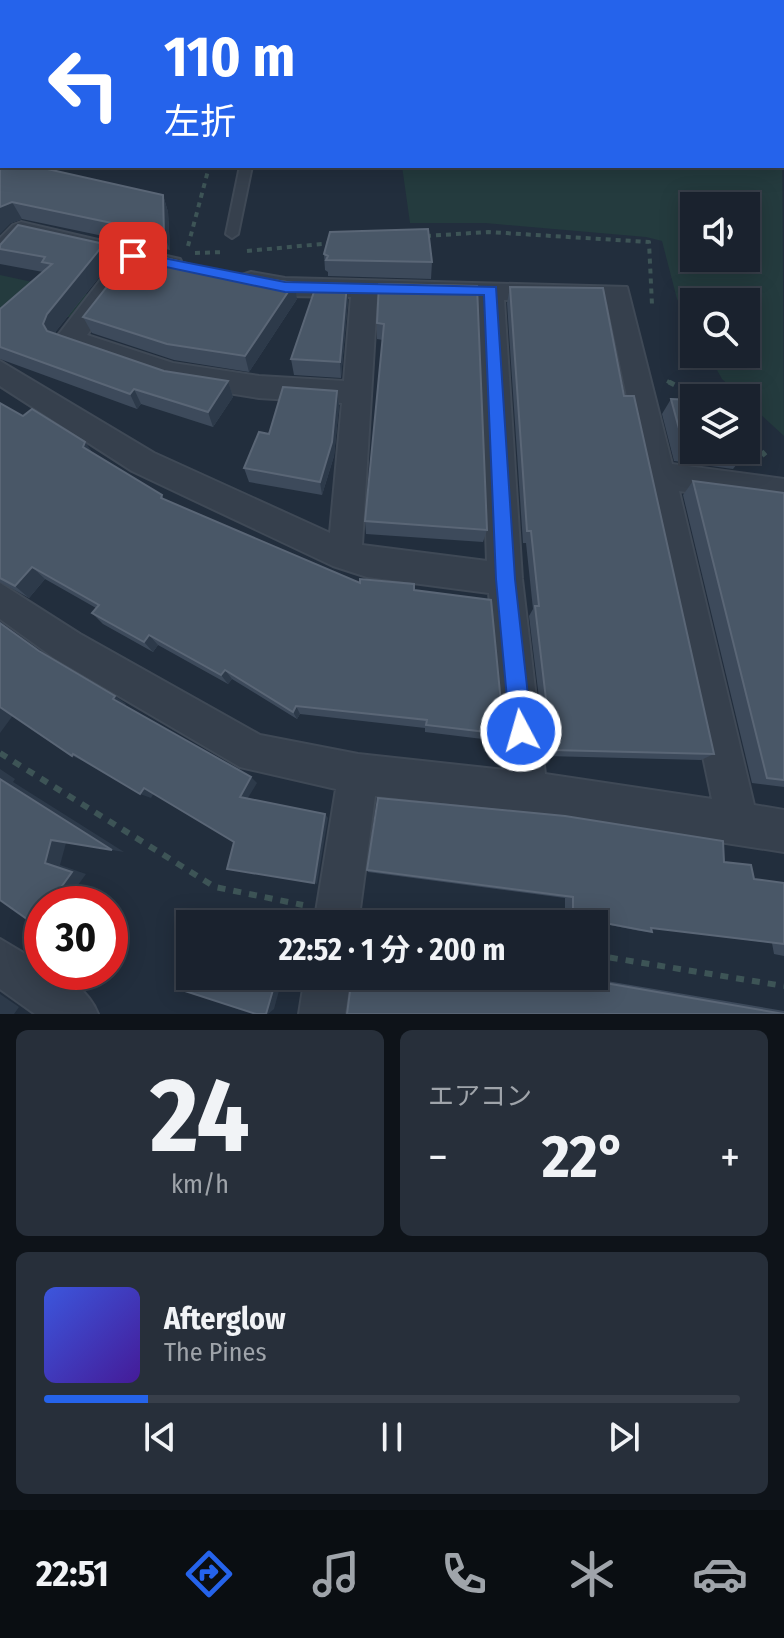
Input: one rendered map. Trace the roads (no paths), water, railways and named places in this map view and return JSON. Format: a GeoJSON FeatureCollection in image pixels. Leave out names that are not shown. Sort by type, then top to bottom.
{"type":"FeatureCollection","features":[{"type":"Feature","properties":{"kind":"street"},"geometry":{"type":"LineString","coordinates":[[0,253],[21,230],[133,256],[215,266],[285,287],[618,293],[738,823]]}},
{"type":"Feature","properties":{"kind":"street"},"geometry":{"type":"LineString","coordinates":[[133,256],[69,339],[172,373],[259,387],[355,393]]}},
{"type":"Feature","properties":{"kind":"street"},"geometry":{"type":"LineString","coordinates":[[345,555],[365,289]]}},
{"type":"Feature","properties":{"kind":"street"},"geometry":{"type":"LineString","coordinates":[[491,290],[505,579],[527,792]]}},
{"type":"Feature","properties":{"kind":"street"},"geometry":{"type":"LineString","coordinates":[[0,372],[143,462],[345,555],[367,562],[505,579]]}},
{"type":"Feature","properties":{"kind":"street"},"geometry":{"type":"LineString","coordinates":[[658,475],[778,478]]}},
{"type":"Feature","properties":{"kind":"street"},"geometry":{"type":"LineString","coordinates":[[0,599],[67,646],[254,753],[358,774],[527,792],[784,831]]}},
{"type":"Feature","properties":{"kind":"street"},"geometry":{"type":"LineString","coordinates":[[338,910],[358,774]]}},
{"type":"Feature","properties":{"kind":"street"},"geometry":{"type":"LineString","coordinates":[[0,962],[75,1014]]}},
{"type":"Feature","properties":{"kind":"street"},"geometry":{"type":"LineString","coordinates":[[322,1014],[326,990]]}},
{"type":"Feature","properties":{"kind":"lane"},"geometry":{"type":"LineString","coordinates":[[232,234],[246,168]]}}]}
